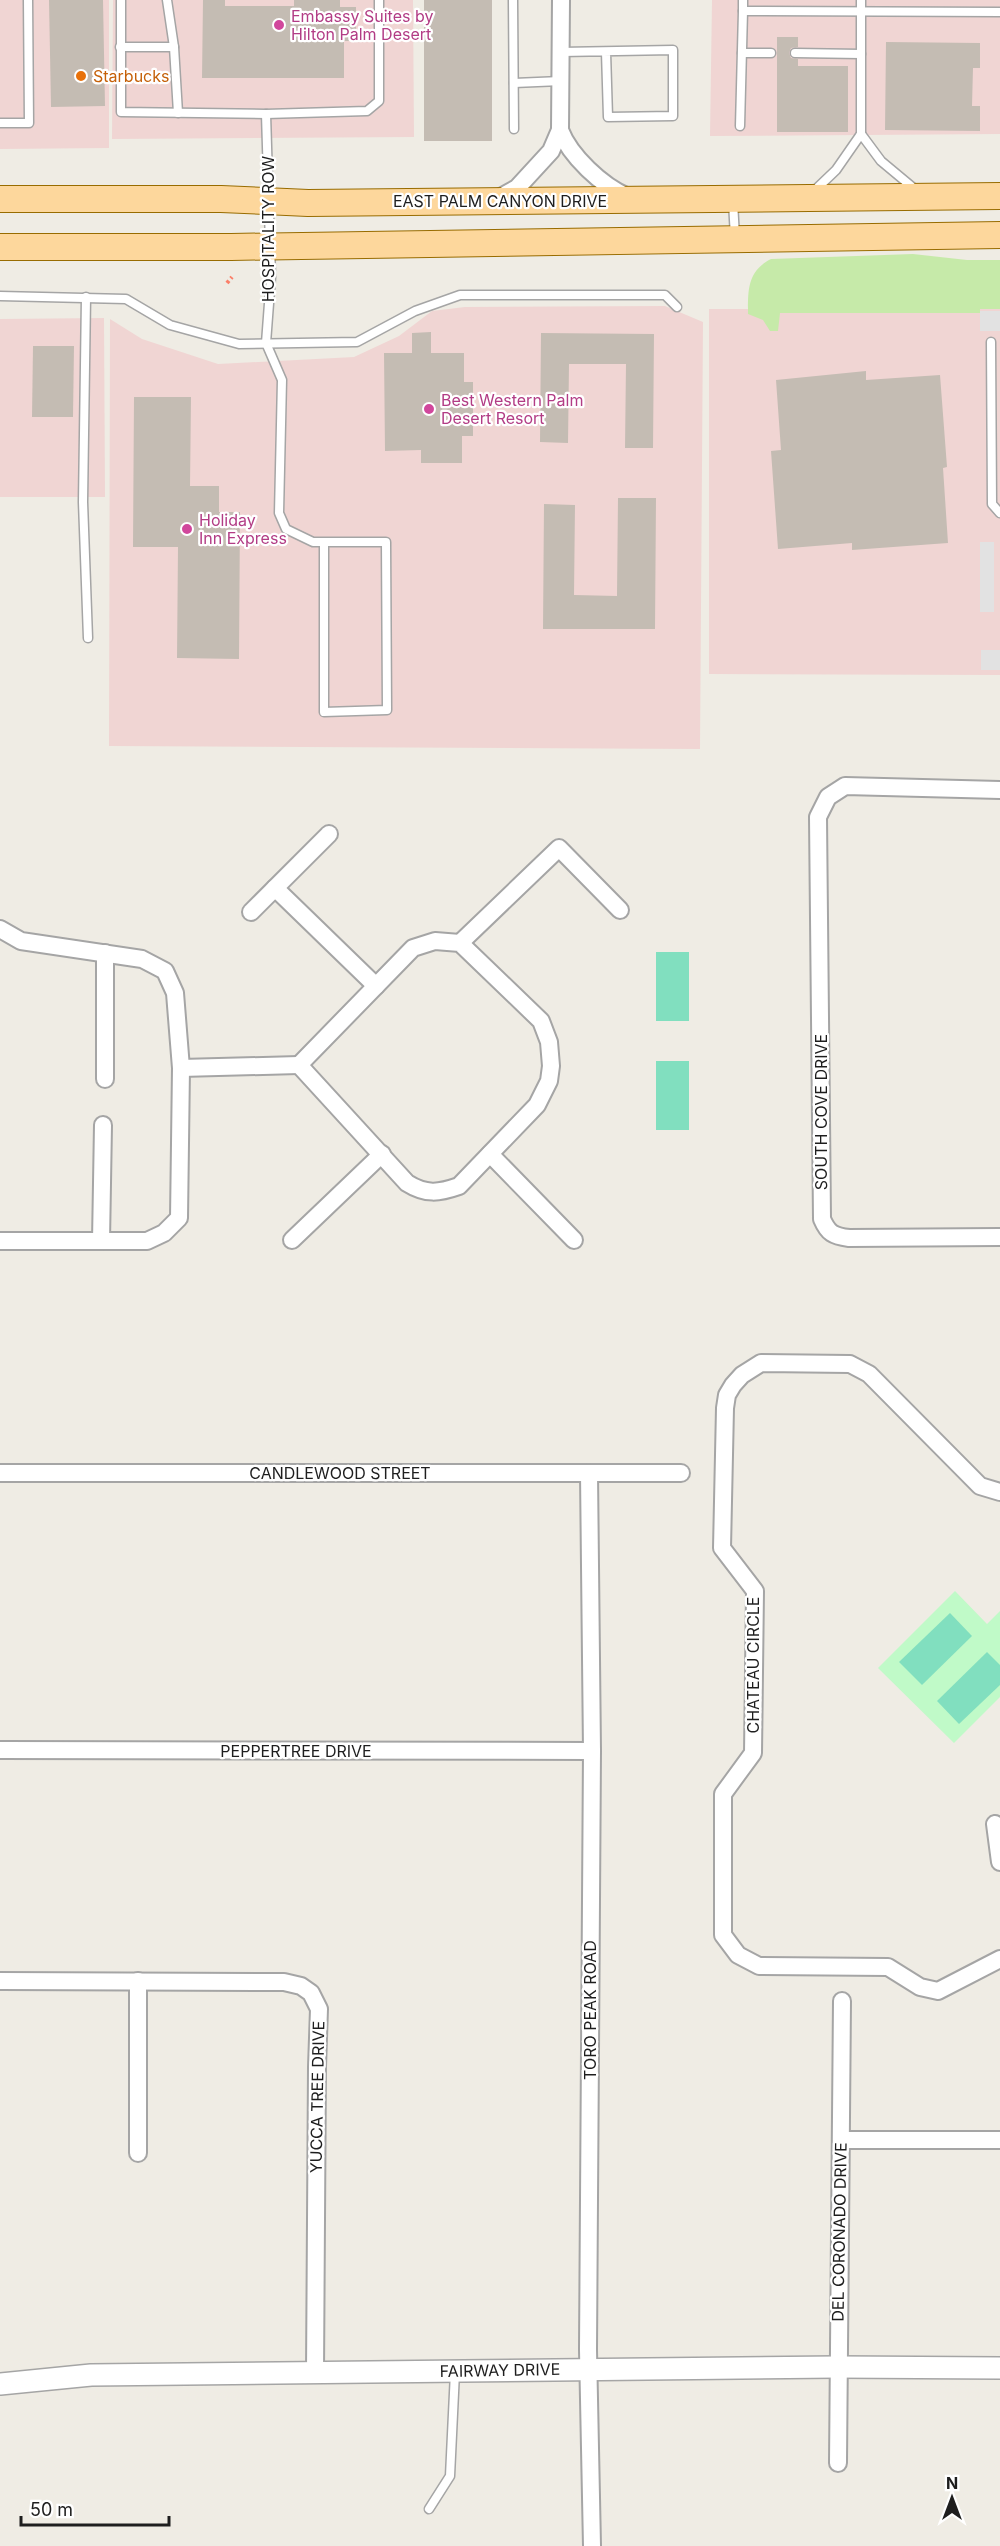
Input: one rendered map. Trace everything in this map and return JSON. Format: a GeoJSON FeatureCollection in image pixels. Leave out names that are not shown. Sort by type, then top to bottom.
{"type":"FeatureCollection","features":[{"type":"Feature","properties":{"kind":"main road","name":"EAST PALM CANYON DRIVE"},"geometry":{"type":"LineString","coordinates":[[0,199],[489,202],[1000,196]]}},
{"type":"Feature","properties":{"kind":"main road"},"geometry":{"type":"LineString","coordinates":[[0,247],[269,246],[1000,236]]}},
{"type":"Feature","properties":{"kind":"street"},"geometry":{"type":"LineString","coordinates":[[489,202],[517,188],[551,151],[560,130],[561,0]]}},
{"type":"Feature","properties":{"kind":"street"},"geometry":{"type":"LineString","coordinates":[[560,130],[567,147],[609,188],[635,200]]}},
{"type":"Feature","properties":{"kind":"street","name":"SOUTH COVE DRIVE"},"geometry":{"type":"LineString","coordinates":[[1000,790],[845,786],[828,796],[818,817],[822,1219],[826,1229],[832,1236],[849,1238],[1000,1237]]}},
{"type":"Feature","properties":{"kind":"street"},"geometry":{"type":"LineString","coordinates":[[251,912],[328,834]]}},
{"type":"Feature","properties":{"kind":"street"},"geometry":{"type":"LineString","coordinates":[[460,943],[559,848],[620,910]]}},
{"type":"Feature","properties":{"kind":"street"},"geometry":{"type":"LineString","coordinates":[[275,888],[376,986]]}},
{"type":"Feature","properties":{"kind":"street"},"geometry":{"type":"LineString","coordinates":[[0,929],[21,941],[142,959],[165,971],[175,993],[181,1068],[179,1218],[164,1233],[147,1241],[0,1240]]}},
{"type":"Feature","properties":{"kind":"street"},"geometry":{"type":"LineString","coordinates":[[181,1068],[299,1065],[412,948],[435,941],[460,943],[542,1021],[549,1042],[550,1073],[544,1094],[537,1105],[459,1186],[432,1193],[419,1190],[407,1183],[299,1065]]}},
{"type":"Feature","properties":{"kind":"street"},"geometry":{"type":"LineString","coordinates":[[105,953],[105,1079]]}},
{"type":"Feature","properties":{"kind":"street"},"geometry":{"type":"LineString","coordinates":[[101,1241],[103,1125]]}},
{"type":"Feature","properties":{"kind":"street"},"geometry":{"type":"LineString","coordinates":[[292,1240],[382,1154]]}},
{"type":"Feature","properties":{"kind":"street"},"geometry":{"type":"LineString","coordinates":[[490,1154],[574,1240]]}},
{"type":"Feature","properties":{"kind":"street","name":"CHATEAU CIRCLE"},"geometry":{"type":"LineString","coordinates":[[1000,1492],[980,1486],[860,1367],[850,1364],[761,1363],[742,1375],[727,1395],[722,1548],[755,1591],[753,1753],[723,1794],[723,1935],[738,1955],[759,1965],[888,1968],[920,1987],[938,1991],[1000,1959]]}},
{"type":"Feature","properties":{"kind":"street","name":"CANDLEWOOD STREET"},"geometry":{"type":"LineString","coordinates":[[0,1473],[681,1473]]}},
{"type":"Feature","properties":{"kind":"street","name":"TORO PEAK ROAD"},"geometry":{"type":"LineString","coordinates":[[589,1473],[592,1751],[588,2369],[592,2546]]}},
{"type":"Feature","properties":{"kind":"street","name":"PEPPERTREE DRIVE"},"geometry":{"type":"LineString","coordinates":[[0,1750],[592,1751]]}},
{"type":"Feature","properties":{"kind":"street"},"geometry":{"type":"LineString","coordinates":[[995,1824],[1000,1862]]}},
{"type":"Feature","properties":{"kind":"street","name":"YUCCA TREE DRIVE"},"geometry":{"type":"LineString","coordinates":[[0,1981],[284,1982],[301,1986],[312,1992],[320,2009],[317,2067],[315,2373]]}},
{"type":"Feature","properties":{"kind":"street"},"geometry":{"type":"LineString","coordinates":[[138,1981],[138,2153]]}},
{"type":"Feature","properties":{"kind":"street","name":"DEL CORONADO DRIVE"},"geometry":{"type":"LineString","coordinates":[[838,2463],[837,2367],[842,2001]]}},
{"type":"Feature","properties":{"kind":"street"},"geometry":{"type":"LineString","coordinates":[[841,2140],[1000,2140]]}},
{"type":"Feature","properties":{"kind":"street","name":"FAIRWAY DRIVE"},"geometry":{"type":"LineString","coordinates":[[0,2384],[91,2375],[837,2367],[1000,2368]]}},
{"type":"Feature","properties":{"kind":"lane"},"geometry":{"type":"LineString","coordinates":[[0,123],[29,123],[28,0]]}},
{"type":"Feature","properties":{"kind":"lane"},"geometry":{"type":"LineString","coordinates":[[121,0],[121,112],[266,114],[367,111],[379,100],[380,0]]}},
{"type":"Feature","properties":{"kind":"lane"},"geometry":{"type":"LineString","coordinates":[[167,0],[174,47],[178,113]]}},
{"type":"Feature","properties":{"kind":"lane"},"geometry":{"type":"LineString","coordinates":[[513,0],[514,129]]}},
{"type":"Feature","properties":{"kind":"lane"},"geometry":{"type":"LineString","coordinates":[[740,126],[743,0]]}},
{"type":"Feature","properties":{"kind":"lane"},"geometry":{"type":"LineString","coordinates":[[806,198],[836,170],[861,134],[861,0]]}},
{"type":"Feature","properties":{"kind":"lane"},"geometry":{"type":"LineString","coordinates":[[743,10],[1000,12]]}},
{"type":"Feature","properties":{"kind":"lane"},"geometry":{"type":"LineString","coordinates":[[120,47],[174,47]]}},
{"type":"Feature","properties":{"kind":"lane"},"geometry":{"type":"LineString","coordinates":[[561,52],[673,50],[673,116],[608,117],[606,52]]}},
{"type":"Feature","properties":{"kind":"lane"},"geometry":{"type":"LineString","coordinates":[[742,53],[771,53]]}},
{"type":"Feature","properties":{"kind":"lane"},"geometry":{"type":"LineString","coordinates":[[795,53],[861,54]]}},
{"type":"Feature","properties":{"kind":"lane"},"geometry":{"type":"LineString","coordinates":[[514,83],[561,81]]}},
{"type":"Feature","properties":{"kind":"lane","name":"HOSPITALITY ROW"},"geometry":{"type":"LineString","coordinates":[[266,114],[271,277],[266,343]]}},
{"type":"Feature","properties":{"kind":"lane"},"geometry":{"type":"LineString","coordinates":[[861,134],[881,161],[925,197]]}},
{"type":"Feature","properties":{"kind":"lane"},"geometry":{"type":"LineString","coordinates":[[733,199],[735,240]]}},
{"type":"Feature","properties":{"kind":"lane"},"geometry":{"type":"LineString","coordinates":[[0,296],[126,299],[170,325],[239,344],[357,342],[415,311],[460,295],[665,295],[678,308]]}},
{"type":"Feature","properties":{"kind":"lane"},"geometry":{"type":"LineString","coordinates":[[86,297],[83,502],[88,638]]}},
{"type":"Feature","properties":{"kind":"lane"},"geometry":{"type":"LineString","coordinates":[[992,342],[992,504],[1000,513]]}},
{"type":"Feature","properties":{"kind":"lane"},"geometry":{"type":"LineString","coordinates":[[266,343],[282,380],[279,513],[286,529],[313,542],[324,542],[386,542],[387,710],[324,712],[324,542]]}},
{"type":"Feature","properties":{"kind":"lane"},"geometry":{"type":"LineString","coordinates":[[429,2509],[450,2476],[455,2371]]}},
{"type":"Feature","properties":{"kind":"path"},"geometry":{"type":"LineString","coordinates":[[227,283],[232,278]]}},
{"type":"Feature","properties":{"kind":"shaded area"},"geometry":{"type":"Polygon","coordinates":[[[0,0],[109,0],[109,148],[0,149],[0,0]]]}},
{"type":"Feature","properties":{"kind":"shaded area"},"geometry":{"type":"Polygon","coordinates":[[[113,0],[413,0],[414,137],[112,139],[113,0]]]}},
{"type":"Feature","properties":{"kind":"shaded area"},"geometry":{"type":"Polygon","coordinates":[[[712,0],[1000,0],[1000,134],[710,136],[712,0]]]}},
{"type":"Feature","properties":{"kind":"shaded area"},"geometry":{"type":"Polygon","coordinates":[[[665,306],[703,322],[700,749],[109,746],[110,319],[142,339],[218,364],[354,357],[399,336],[432,311],[465,307],[665,306]]]}},
{"type":"Feature","properties":{"kind":"shaded area"},"geometry":{"type":"Polygon","coordinates":[[[709,309],[1000,309],[1000,675],[709,674],[709,309]]]}},
{"type":"Feature","properties":{"kind":"shaded area"},"geometry":{"type":"Polygon","coordinates":[[[980,311],[1000,311],[1000,331],[980,331],[980,311]]]}},
{"type":"Feature","properties":{"kind":"shaded area"},"geometry":{"type":"Polygon","coordinates":[[[104,318],[105,497],[0,497],[0,319],[104,318]]]}},
{"type":"Feature","properties":{"kind":"shaded area"},"geometry":{"type":"Polygon","coordinates":[[[980,542],[994,542],[994,612],[980,612],[980,542]]]}},
{"type":"Feature","properties":{"kind":"shaded area"},"geometry":{"type":"Polygon","coordinates":[[[981,650],[1000,650],[1000,670],[981,670],[981,650]]]}},
{"type":"Feature","properties":{"kind":"green space"},"geometry":{"type":"Polygon","coordinates":[[[913,254],[967,260],[1000,260],[1000,309],[980,309],[980,313],[780,313],[778,331],[770,331],[763,320],[748,314],[750,282],[757,269],[771,259],[913,254]]]}},
{"type":"Feature","properties":{"kind":"green space"},"geometry":{"type":"Polygon","coordinates":[[[656,952],[689,952],[689,1021],[656,1021],[656,952]]]}},
{"type":"Feature","properties":{"kind":"green space"},"geometry":{"type":"Polygon","coordinates":[[[656,1061],[689,1061],[689,1130],[656,1130],[656,1061]]]}},
{"type":"Feature","properties":{"kind":"green space"},"geometry":{"type":"Polygon","coordinates":[[[955,1591],[987,1624],[1000,1611],[1000,1697],[954,1743],[878,1668],[955,1591]]]}},
{"type":"Feature","properties":{"kind":"green space"},"geometry":{"type":"Polygon","coordinates":[[[950,1613],[972,1636],[922,1685],[899,1662],[950,1613]]]}},
{"type":"Feature","properties":{"kind":"green space"},"geometry":{"type":"Polygon","coordinates":[[[987,1652],[1000,1665],[1000,1685],[959,1724],[937,1701],[987,1652]]]}},
{"type":"Feature","properties":{"kind":"building"},"geometry":{"type":"Polygon","coordinates":[[[49,0],[103,0],[105,106],[51,107],[49,0]]]}},
{"type":"Feature","properties":{"kind":"building","name":"Embassy Suites by Hilton Palm Desert"},"geometry":{"type":"Polygon","coordinates":[[[203,0],[225,0],[225,6],[294,6],[294,0],[340,0],[340,7],[356,7],[356,41],[344,41],[344,78],[202,78],[203,0]]]}},
{"type":"Feature","properties":{"kind":"building"},"geometry":{"type":"Polygon","coordinates":[[[424,0],[492,0],[492,141],[424,141],[424,0]]]}},
{"type":"Feature","properties":{"kind":"building"},"geometry":{"type":"Polygon","coordinates":[[[777,37],[798,37],[798,47],[791,48],[789,53],[791,58],[798,59],[798,66],[848,66],[848,132],[777,132],[777,37]]]}},
{"type":"Feature","properties":{"kind":"building"},"geometry":{"type":"Polygon","coordinates":[[[886,42],[980,43],[980,68],[973,68],[972,106],[980,106],[980,131],[885,130],[886,42]]]}},
{"type":"Feature","properties":{"kind":"building","name":"Best Western Palm Desert Resort"},"geometry":{"type":"Polygon","coordinates":[[[431,332],[431,353],[464,353],[464,382],[473,382],[473,436],[462,436],[462,463],[421,463],[421,450],[385,451],[384,353],[412,353],[412,333],[431,332]]]}},
{"type":"Feature","properties":{"kind":"building"},"geometry":{"type":"Polygon","coordinates":[[[541,333],[654,334],[653,448],[625,448],[626,364],[569,364],[568,443],[540,442],[541,333]]]}},
{"type":"Feature","properties":{"kind":"building"},"geometry":{"type":"Polygon","coordinates":[[[33,346],[74,346],[73,417],[32,417],[33,346]]]}},
{"type":"Feature","properties":{"kind":"building"},"geometry":{"type":"Polygon","coordinates":[[[866,371],[866,380],[940,375],[947,467],[943,468],[948,543],[852,550],[852,543],[778,549],[771,451],[781,450],[776,380],[866,371]]]}},
{"type":"Feature","properties":{"kind":"building","name":"Holiday Inn Express"},"geometry":{"type":"Polygon","coordinates":[[[134,397],[191,397],[190,486],[219,486],[219,512],[240,512],[239,659],[177,658],[178,547],[133,547],[134,397]]]}},
{"type":"Feature","properties":{"kind":"building"},"geometry":{"type":"Polygon","coordinates":[[[618,498],[656,498],[655,629],[543,629],[544,504],[575,505],[574,595],[617,596],[618,498]]]}},
{"type":"Feature","properties":{"kind":"place","name":"Embassy Suites by Hilton Palm Desert"},"geometry":{"type":"Point","coordinates":[279,25]}},
{"type":"Feature","properties":{"kind":"place","name":"Starbucks"},"geometry":{"type":"Point","coordinates":[81,76]}},
{"type":"Feature","properties":{"kind":"place","name":"Best Western Palm Desert Resort"},"geometry":{"type":"Point","coordinates":[429,409]}},
{"type":"Feature","properties":{"kind":"place","name":"Holiday Inn Express"},"geometry":{"type":"Point","coordinates":[187,529]}}]}
